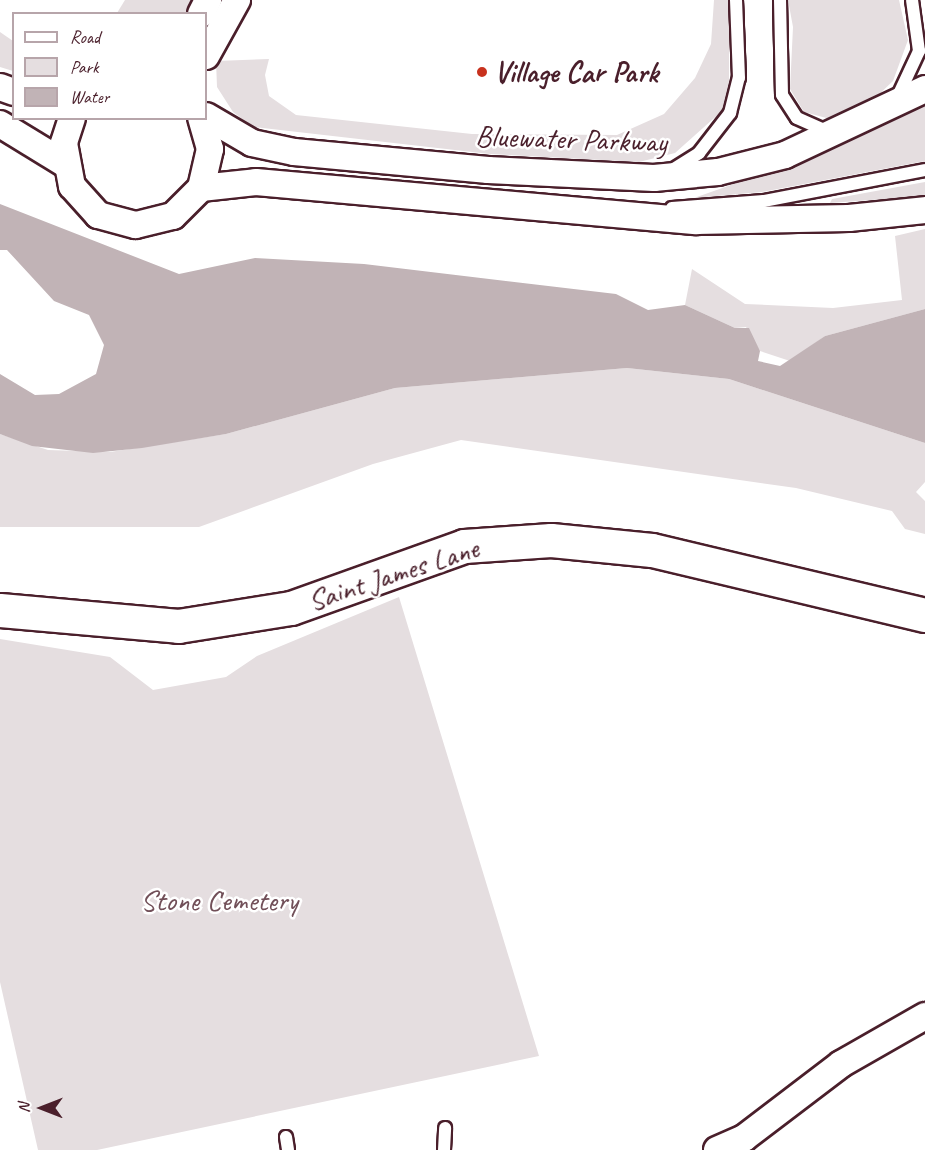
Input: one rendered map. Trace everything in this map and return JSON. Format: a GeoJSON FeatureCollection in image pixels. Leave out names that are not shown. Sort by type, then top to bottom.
{"type":"FeatureCollection","features":[{"type":"Feature","properties":{"kind":"street"},"geometry":{"type":"LineString","coordinates":[[207,54],[237,0]]}},
{"type":"Feature","properties":{"kind":"street","name":"Bluewater Parkway"},"geometry":{"type":"LineString","coordinates":[[207,118],[252,143],[294,152],[488,170],[654,178],[751,165],[835,134],[925,89]]}},
{"type":"Feature","properties":{"kind":"street"},"geometry":{"type":"LineString","coordinates":[[64,163],[72,120]]}},
{"type":"Feature","properties":{"kind":"street"},"geometry":{"type":"LineString","coordinates":[[0,124],[64,163],[83,202],[116,222],[145,224],[173,216],[201,188],[210,149],[202,120]]}},
{"type":"Feature","properties":{"kind":"street"},"geometry":{"type":"LineString","coordinates":[[201,188],[256,182],[549,210],[650,213],[696,220],[784,220],[925,210]]}},
{"type":"Feature","properties":{"kind":"street","name":"Saint James Lane"},"geometry":{"type":"LineString","coordinates":[[0,610],[125,625],[187,625],[291,608],[464,546],[551,540],[652,550],[925,615]]}},
{"type":"Feature","properties":{"kind":"street"},"geometry":{"type":"LineString","coordinates":[[717,1150],[759,1140],[802,1089],[925,1016]]}},
{"type":"Feature","properties":{"kind":"lane"},"geometry":{"type":"LineString","coordinates":[[654,178],[699,153],[730,113],[739,78],[736,0]]}},
{"type":"Feature","properties":{"kind":"lane"},"geometry":{"type":"LineString","coordinates":[[780,0],[785,101],[803,123],[835,134]]}},
{"type":"Feature","properties":{"kind":"lane"},"geometry":{"type":"LineString","coordinates":[[870,116],[897,98],[916,63],[919,23],[912,0]]}},
{"type":"Feature","properties":{"kind":"lane"},"geometry":{"type":"LineString","coordinates":[[650,213],[802,195],[925,170]]}},
{"type":"Feature","properties":{"kind":"lane"},"geometry":{"type":"LineString","coordinates":[[444,1150],[445,1128]]}},
{"type":"Feature","properties":{"kind":"green space"},"geometry":{"type":"Polygon","coordinates":[[[125,0],[192,0],[186,12],[118,12],[125,0]]]}},
{"type":"Feature","properties":{"kind":"green space"},"geometry":{"type":"Polygon","coordinates":[[[714,0],[728,0],[729,12],[729,81],[722,111],[675,153],[639,162],[490,154],[253,127],[233,112],[217,87],[216,61],[269,59],[265,75],[269,96],[296,115],[472,134],[617,135],[664,114],[695,78],[711,44],[714,0]]]}},
{"type":"Feature","properties":{"kind":"green space"},"geometry":{"type":"Polygon","coordinates":[[[788,0],[899,0],[908,40],[893,81],[871,102],[834,120],[804,112],[790,89],[793,27],[788,0]]]}},
{"type":"Feature","properties":{"kind":"green space"},"geometry":{"type":"Polygon","coordinates":[[[0,32],[12,40],[12,71],[0,67],[0,32]]]}},
{"type":"Feature","properties":{"kind":"green space"},"geometry":{"type":"Polygon","coordinates":[[[925,95],[925,161],[762,192],[694,198],[819,154],[925,95]]]}},
{"type":"Feature","properties":{"kind":"green space"},"geometry":{"type":"Polygon","coordinates":[[[925,182],[925,196],[830,203],[832,199],[925,182]]]}},
{"type":"Feature","properties":{"kind":"green space"},"geometry":{"type":"Polygon","coordinates":[[[925,229],[925,309],[825,336],[790,361],[760,351],[746,327],[735,328],[685,305],[692,269],[745,304],[833,308],[902,300],[895,236],[925,229]]]}},
{"type":"Feature","properties":{"kind":"green space"},"geometry":{"type":"Polygon","coordinates":[[[627,368],[729,379],[925,443],[925,482],[916,492],[925,501],[925,534],[905,529],[892,511],[796,488],[461,440],[373,464],[199,527],[0,527],[0,434],[48,450],[110,452],[226,434],[395,388],[627,368]]]}},
{"type":"Feature","properties":{"kind":"green space","name":"Stone Cemetery"},"geometry":{"type":"Polygon","coordinates":[[[399,597],[539,1056],[97,1150],[38,1150],[0,982],[0,639],[110,657],[153,690],[226,677],[257,656],[399,597]]]}},
{"type":"Feature","properties":{"kind":"water"},"geometry":{"type":"Polygon","coordinates":[[[0,204],[179,274],[255,258],[364,264],[616,294],[648,310],[685,305],[735,328],[749,328],[760,351],[758,361],[780,366],[825,336],[925,309],[925,443],[729,379],[627,368],[395,388],[226,434],[142,448],[93,453],[32,446],[0,434],[0,374],[35,395],[59,394],[96,374],[104,345],[89,315],[54,301],[7,250],[0,250],[0,204]]]}},
{"type":"Feature","properties":{"kind":"place","name":"Village Car Park"},"geometry":{"type":"Point","coordinates":[482,72]}}]}
